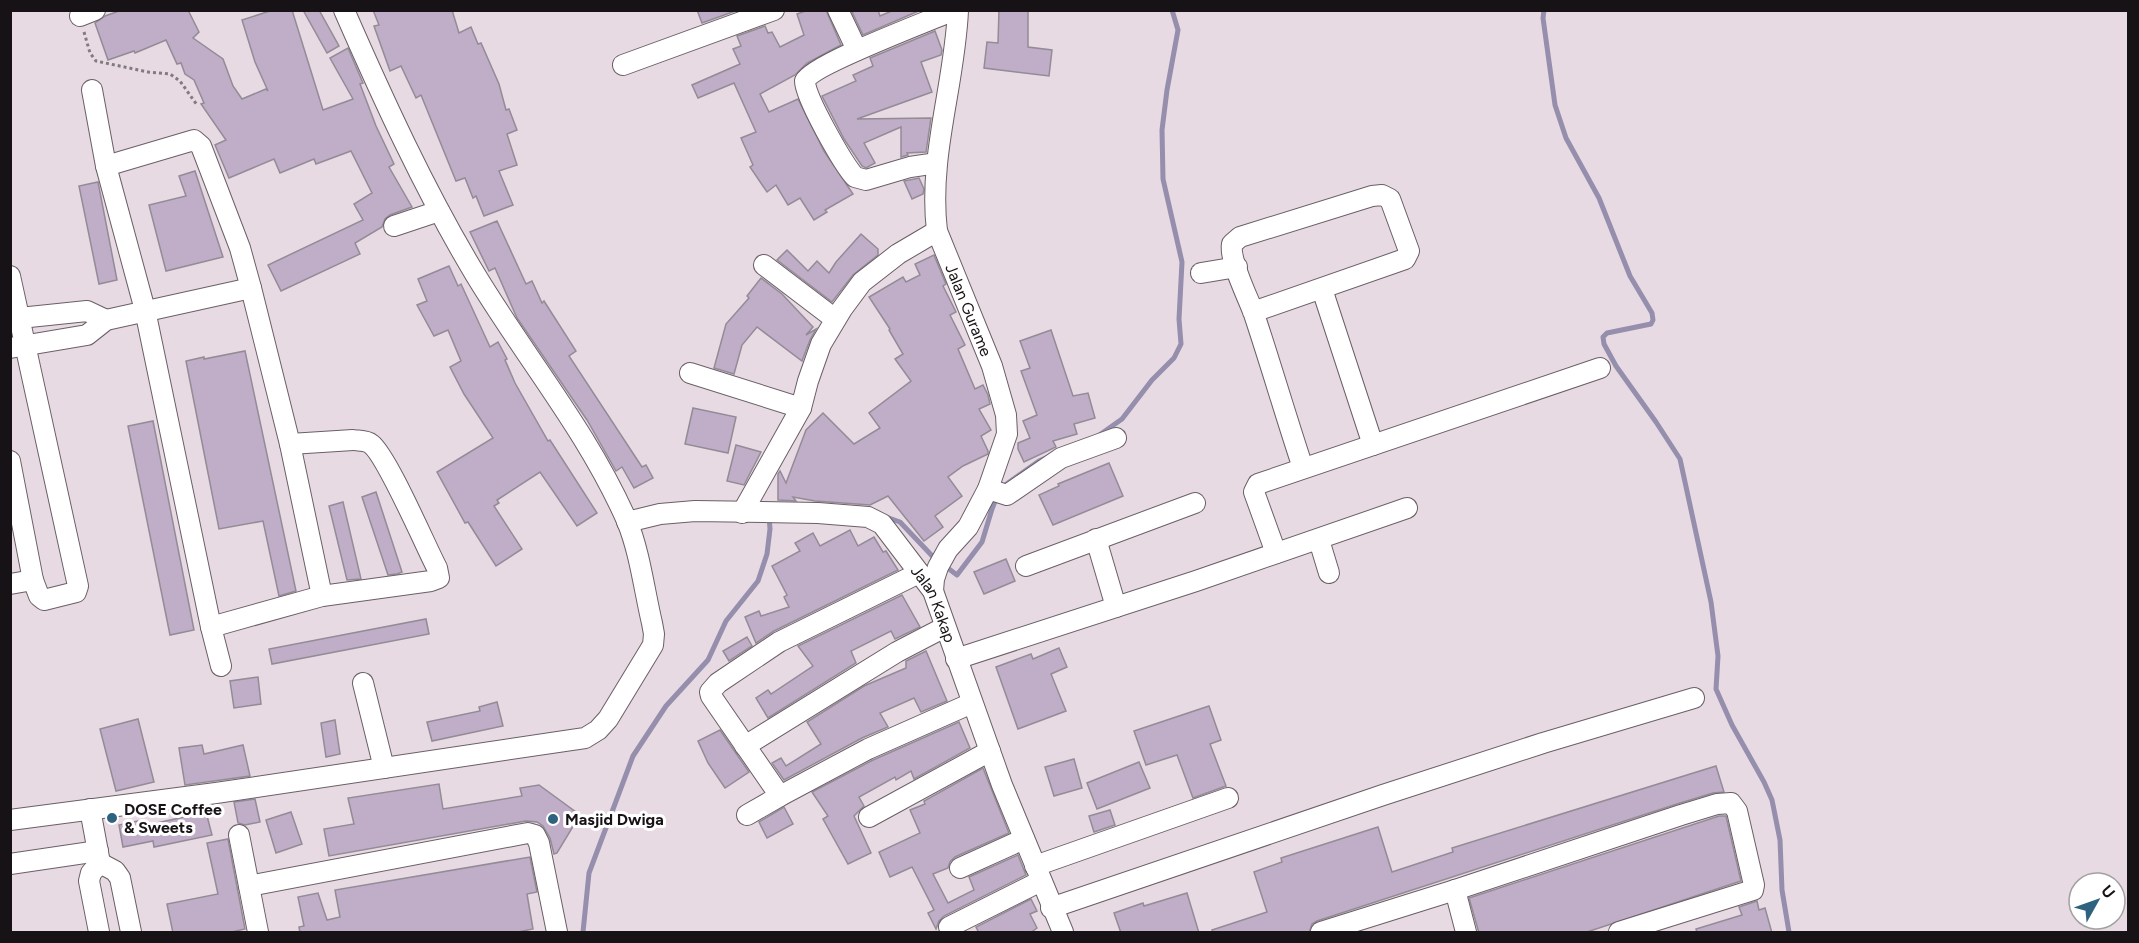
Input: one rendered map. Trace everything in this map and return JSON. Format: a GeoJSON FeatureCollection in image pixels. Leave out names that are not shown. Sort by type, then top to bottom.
{"type":"FeatureCollection","features":[{"type":"Feature","properties":{"kind":"street"},"geometry":{"type":"LineString","coordinates":[[10,820],[585,738],[598,730],[608,719],[650,650],[654,640],[634,543],[627,522],[592,456],[526,350],[497,310],[439,211],[375,80],[344,10]]}},
{"type":"Feature","properties":{"kind":"street"},"geometry":{"type":"LineString","coordinates":[[623,65],[774,10]]}},
{"type":"Feature","properties":{"kind":"street"},"geometry":{"type":"LineString","coordinates":[[838,10],[857,50]]}},
{"type":"Feature","properties":{"kind":"street"},"geometry":{"type":"LineString","coordinates":[[937,163],[910,167],[867,180],[858,179],[852,174],[814,107],[805,81],[810,74],[857,50],[956,10]]}},
{"type":"Feature","properties":{"kind":"street","name":"Jalan Gurame"},"geometry":{"type":"LineString","coordinates":[[933,591],[938,567],[948,549],[996,492],[1007,434],[1006,415],[992,366],[937,231],[934,207],[937,163],[956,41],[956,10]]}},
{"type":"Feature","properties":{"kind":"street"},"geometry":{"type":"LineString","coordinates":[[92,90],[106,166],[145,310],[220,666]]}},
{"type":"Feature","properties":{"kind":"street"},"geometry":{"type":"LineString","coordinates":[[106,166],[182,143],[196,141],[202,150],[240,248],[251,288],[290,444],[322,596]]}},
{"type":"Feature","properties":{"kind":"street"},"geometry":{"type":"LineString","coordinates":[[1253,312],[1400,261],[1408,255],[1409,251],[1394,207],[1388,197],[1372,196],[1240,237],[1232,247],[1303,468]]}},
{"type":"Feature","properties":{"kind":"street"},"geometry":{"type":"LineString","coordinates":[[394,226],[439,211]]}},
{"type":"Feature","properties":{"kind":"street"},"geometry":{"type":"LineString","coordinates":[[761,514],[801,408],[814,362],[835,319],[862,282],[898,254],[937,231]]}},
{"type":"Feature","properties":{"kind":"street"},"geometry":{"type":"LineString","coordinates":[[764,265],[835,319]]}},
{"type":"Feature","properties":{"kind":"street"},"geometry":{"type":"LineString","coordinates":[[1202,273],[1237,267]]}},
{"type":"Feature","properties":{"kind":"street"},"geometry":{"type":"LineString","coordinates":[[10,276],[17,347],[78,589],[76,592],[44,600],[39,596],[20,556],[10,461]]}},
{"type":"Feature","properties":{"kind":"street"},"geometry":{"type":"LineString","coordinates":[[17,347],[87,335],[106,320],[251,288]]}},
{"type":"Feature","properties":{"kind":"street"},"geometry":{"type":"LineString","coordinates":[[1322,289],[1373,445]]}},
{"type":"Feature","properties":{"kind":"street"},"geometry":{"type":"LineString","coordinates":[[15,318],[87,311],[106,320]]}},
{"type":"Feature","properties":{"kind":"street"},"geometry":{"type":"LineString","coordinates":[[1276,553],[1254,490],[1258,484],[1600,368]]}},
{"type":"Feature","properties":{"kind":"street"},"geometry":{"type":"LineString","coordinates":[[690,373],[801,408]]}},
{"type":"Feature","properties":{"kind":"street"},"geometry":{"type":"LineString","coordinates":[[996,492],[1061,458],[1116,438]]}},
{"type":"Feature","properties":{"kind":"street"},"geometry":{"type":"LineString","coordinates":[[210,627],[322,596],[439,578],[386,464],[372,444],[353,441],[290,444]]}},
{"type":"Feature","properties":{"kind":"street"},"geometry":{"type":"LineString","coordinates":[[1026,566],[1195,503]]}},
{"type":"Feature","properties":{"kind":"street"},"geometry":{"type":"LineString","coordinates":[[956,659],[1319,540],[1407,508]]}},
{"type":"Feature","properties":{"kind":"street","name":"Jalan Kakap"},"geometry":{"type":"LineString","coordinates":[[627,522],[660,513],[676,512],[818,513],[868,517],[882,524],[933,591],[990,751],[1051,908],[1063,933]]}},
{"type":"Feature","properties":{"kind":"street"},"geometry":{"type":"LineString","coordinates":[[1096,538],[1116,607]]}},
{"type":"Feature","properties":{"kind":"street"},"geometry":{"type":"LineString","coordinates":[[1319,540],[1329,573]]}},
{"type":"Feature","properties":{"kind":"street"},"geometry":{"type":"LineString","coordinates":[[780,796],[710,692],[718,683],[779,642],[919,573]]}},
{"type":"Feature","properties":{"kind":"street"},"geometry":{"type":"LineString","coordinates":[[10,584],[33,580]]}},
{"type":"Feature","properties":{"kind":"street"},"geometry":{"type":"LineString","coordinates":[[745,746],[897,652],[945,627]]}},
{"type":"Feature","properties":{"kind":"street"},"geometry":{"type":"LineString","coordinates":[[363,683],[384,768]]}},
{"type":"Feature","properties":{"kind":"street"},"geometry":{"type":"LineString","coordinates":[[1051,908],[1404,788],[1694,698]]}},
{"type":"Feature","properties":{"kind":"street"},"geometry":{"type":"LineString","coordinates":[[747,815],[868,749],[972,703]]}},
{"type":"Feature","properties":{"kind":"street"},"geometry":{"type":"LineString","coordinates":[[869,817],[990,751]]}},
{"type":"Feature","properties":{"kind":"street"},"geometry":{"type":"LineString","coordinates":[[949,927],[1038,873],[1228,798]]}},
{"type":"Feature","properties":{"kind":"street"},"geometry":{"type":"LineString","coordinates":[[1321,933],[1699,809],[1724,802],[1731,803],[1737,811],[1754,885],[1753,890],[1619,933]]}},
{"type":"Feature","properties":{"kind":"street"},"geometry":{"type":"LineString","coordinates":[[90,809],[99,857],[89,881],[99,933]]}},
{"type":"Feature","properties":{"kind":"street"},"geometry":{"type":"LineString","coordinates":[[249,886],[528,833],[535,835],[539,843],[557,933]]}},
{"type":"Feature","properties":{"kind":"street"},"geometry":{"type":"LineString","coordinates":[[239,835],[258,933]]}},
{"type":"Feature","properties":{"kind":"street"},"geometry":{"type":"LineString","coordinates":[[960,868],[1024,839]]}},
{"type":"Feature","properties":{"kind":"street"},"geometry":{"type":"LineString","coordinates":[[10,864],[99,857],[120,878],[125,932]]}},
{"type":"Feature","properties":{"kind":"street"},"geometry":{"type":"LineString","coordinates":[[1455,890],[1466,933]]}},
{"type":"Feature","properties":{"kind":"path"},"geometry":{"type":"LineString","coordinates":[[87,14],[90,53],[96,61],[148,72],[171,74],[180,81],[197,105]]}},
{"type":"Feature","properties":{"kind":"building"},"geometry":{"type":"Polygon","coordinates":[[[122,10],[188,10],[199,32],[193,38],[223,59],[233,86],[242,99],[266,89],[268,91],[255,62],[242,20],[273,10],[292,10],[323,110],[353,99],[330,58],[348,48],[363,83],[360,84],[376,126],[394,164],[389,167],[412,207],[390,215],[385,219],[382,227],[355,243],[360,254],[281,291],[268,265],[363,220],[354,204],[372,193],[351,151],[316,164],[314,159],[280,173],[274,159],[229,178],[215,145],[226,140],[201,104],[204,103],[194,80],[185,74],[181,63],[177,64],[166,40],[135,53],[134,51],[108,60],[95,23],[105,16],[122,10]]]}},
{"type":"Feature","properties":{"kind":"building"},"geometry":{"type":"Polygon","coordinates":[[[303,10],[319,10],[339,46],[327,53],[303,10]]]}},
{"type":"Feature","properties":{"kind":"building"},"geometry":{"type":"Polygon","coordinates":[[[373,10],[452,10],[459,33],[471,27],[478,44],[481,43],[499,84],[506,110],[509,109],[517,130],[507,134],[517,165],[499,171],[513,205],[484,216],[465,178],[456,181],[421,95],[416,98],[401,66],[390,71],[374,26],[379,25],[373,10]]]}},
{"type":"Feature","properties":{"kind":"building"},"geometry":{"type":"Polygon","coordinates":[[[697,10],[738,10],[702,23],[697,10]]]}},
{"type":"Feature","properties":{"kind":"building"},"geometry":{"type":"Polygon","coordinates":[[[808,10],[826,10],[841,45],[807,63],[795,75],[760,94],[769,112],[798,99],[824,151],[853,194],[825,210],[827,212],[814,220],[800,198],[788,205],[776,185],[767,192],[750,167],[753,165],[741,138],[756,132],[734,83],[698,98],[692,85],[740,64],[733,49],[741,46],[737,36],[765,26],[768,33],[772,32],[780,47],[804,35],[797,14],[808,10]]]}},
{"type":"Feature","properties":{"kind":"building"},"geometry":{"type":"Polygon","coordinates":[[[878,10],[880,16],[894,10],[921,10],[863,35],[852,12],[878,10]]]}},
{"type":"Feature","properties":{"kind":"building"},"geometry":{"type":"Polygon","coordinates":[[[999,10],[1028,10],[1028,47],[1052,50],[1049,76],[984,68],[987,42],[998,43],[999,10]]]}},
{"type":"Feature","properties":{"kind":"building"},"geometry":{"type":"Polygon","coordinates":[[[935,31],[942,50],[941,55],[921,62],[932,92],[857,119],[931,118],[926,152],[907,153],[908,155],[901,157],[901,127],[864,143],[875,163],[866,168],[862,166],[844,139],[822,96],[856,81],[853,75],[873,66],[870,58],[935,31]]]}},
{"type":"Feature","properties":{"kind":"building"},"geometry":{"type":"Polygon","coordinates":[[[195,171],[223,257],[166,271],[149,205],[186,196],[179,176],[195,171]]]}},
{"type":"Feature","properties":{"kind":"building"},"geometry":{"type":"Polygon","coordinates":[[[919,178],[924,189],[923,194],[912,199],[904,181],[919,178]]]}},
{"type":"Feature","properties":{"kind":"building"},"geometry":{"type":"Polygon","coordinates":[[[98,182],[117,280],[99,284],[79,186],[98,182]]]}},
{"type":"Feature","properties":{"kind":"building"},"geometry":{"type":"Polygon","coordinates":[[[497,221],[526,284],[532,281],[542,303],[544,301],[576,351],[569,356],[642,467],[646,465],[653,478],[634,488],[622,467],[616,471],[587,420],[517,318],[495,268],[489,271],[470,232],[497,221]]]}},
{"type":"Feature","properties":{"kind":"building"},"geometry":{"type":"Polygon","coordinates":[[[861,234],[878,249],[878,255],[853,275],[832,302],[777,260],[787,250],[808,271],[817,261],[829,273],[861,234]]]}},
{"type":"Feature","properties":{"kind":"building"},"geometry":{"type":"Polygon","coordinates":[[[934,255],[946,284],[943,286],[956,312],[950,315],[965,345],[958,349],[975,389],[983,385],[988,395],[990,404],[979,409],[991,430],[981,436],[988,454],[963,466],[948,477],[962,496],[935,516],[943,527],[924,541],[888,496],[870,505],[793,497],[796,501],[778,500],[778,474],[780,471],[786,483],[806,430],[823,413],[854,444],[880,428],[869,413],[911,381],[895,359],[903,354],[869,297],[903,277],[906,282],[920,275],[915,264],[934,255]]]}},
{"type":"Feature","properties":{"kind":"building"},"geometry":{"type":"Polygon","coordinates":[[[449,266],[458,286],[461,284],[490,347],[498,342],[507,359],[505,360],[515,383],[548,441],[550,440],[597,513],[577,526],[540,472],[497,500],[499,503],[494,506],[522,549],[496,566],[468,522],[465,523],[437,472],[493,438],[464,394],[450,367],[461,361],[448,330],[434,336],[417,305],[427,301],[418,279],[449,266]]]}},
{"type":"Feature","properties":{"kind":"building"},"geometry":{"type":"Polygon","coordinates":[[[761,278],[782,294],[813,327],[806,335],[816,329],[802,361],[757,327],[742,345],[734,374],[714,368],[726,324],[749,298],[747,296],[761,278]]]}},
{"type":"Feature","properties":{"kind":"building"},"geometry":{"type":"Polygon","coordinates":[[[1051,330],[1073,396],[1088,393],[1095,418],[1074,424],[1077,434],[1053,441],[1056,447],[1024,462],[1018,449],[1018,443],[1030,438],[1023,421],[1037,415],[1021,371],[1030,368],[1020,341],[1051,330]]]}},
{"type":"Feature","properties":{"kind":"building"},"geometry":{"type":"Polygon","coordinates":[[[245,351],[296,591],[279,596],[263,521],[219,529],[186,361],[245,351]]]}},
{"type":"Feature","properties":{"kind":"building"},"geometry":{"type":"Polygon","coordinates":[[[693,408],[736,417],[728,453],[685,444],[693,408]]]}},
{"type":"Feature","properties":{"kind":"building"},"geometry":{"type":"Polygon","coordinates":[[[153,421],[194,630],[170,635],[128,426],[153,421]]]}},
{"type":"Feature","properties":{"kind":"building"},"geometry":{"type":"Polygon","coordinates":[[[736,445],[761,452],[744,485],[727,481],[736,445]]]}},
{"type":"Feature","properties":{"kind":"building"},"geometry":{"type":"Polygon","coordinates":[[[1109,463],[1123,496],[1053,525],[1039,495],[1059,486],[1058,484],[1109,463]]]}},
{"type":"Feature","properties":{"kind":"building"},"geometry":{"type":"Polygon","coordinates":[[[376,492],[402,572],[397,574],[388,575],[362,497],[376,492]]]}},
{"type":"Feature","properties":{"kind":"building"},"geometry":{"type":"Polygon","coordinates":[[[343,502],[361,579],[347,580],[329,506],[343,502]]]}},
{"type":"Feature","properties":{"kind":"building"},"geometry":{"type":"Polygon","coordinates":[[[850,530],[858,546],[874,537],[898,570],[774,631],[756,643],[745,617],[759,611],[761,616],[789,607],[784,597],[787,595],[772,566],[800,551],[795,543],[813,533],[820,546],[850,530]]]}},
{"type":"Feature","properties":{"kind":"building"},"geometry":{"type":"Polygon","coordinates":[[[1006,559],[1015,581],[984,594],[974,572],[1006,559]]]}},
{"type":"Feature","properties":{"kind":"building"},"geometry":{"type":"Polygon","coordinates":[[[902,595],[920,627],[895,639],[891,631],[851,651],[856,663],[768,718],[756,698],[768,690],[771,694],[813,666],[798,646],[902,595]]]}},
{"type":"Feature","properties":{"kind":"building"},"geometry":{"type":"Polygon","coordinates":[[[426,619],[429,634],[272,664],[269,649],[426,619]]]}},
{"type":"Feature","properties":{"kind":"building"},"geometry":{"type":"Polygon","coordinates":[[[747,637],[752,646],[729,661],[723,651],[747,637]]]}},
{"type":"Feature","properties":{"kind":"building"},"geometry":{"type":"Polygon","coordinates":[[[1059,648],[1067,667],[1051,674],[1066,711],[1018,729],[996,667],[1031,654],[1033,659],[1059,648]]]}},
{"type":"Feature","properties":{"kind":"building"},"geometry":{"type":"Polygon","coordinates":[[[926,651],[947,701],[921,712],[914,698],[880,713],[888,727],[862,738],[784,780],[772,763],[781,758],[786,766],[821,744],[807,722],[864,686],[906,668],[906,661],[926,651]]]}},
{"type":"Feature","properties":{"kind":"building"},"geometry":{"type":"Polygon","coordinates":[[[258,677],[261,704],[234,708],[230,681],[258,677]]]}},
{"type":"Feature","properties":{"kind":"building"},"geometry":{"type":"Polygon","coordinates":[[[497,702],[503,726],[432,741],[427,722],[480,711],[479,707],[497,702]]]}},
{"type":"Feature","properties":{"kind":"building"},"geometry":{"type":"Polygon","coordinates":[[[1209,706],[1221,740],[1210,744],[1226,786],[1193,798],[1177,755],[1146,765],[1134,731],[1209,706]]]}},
{"type":"Feature","properties":{"kind":"building"},"geometry":{"type":"Polygon","coordinates":[[[138,719],[154,782],[116,791],[100,729],[138,719]]]}},
{"type":"Feature","properties":{"kind":"building"},"geometry":{"type":"Polygon","coordinates":[[[335,720],[340,754],[326,757],[321,723],[335,720]]]}},
{"type":"Feature","properties":{"kind":"building"},"geometry":{"type":"Polygon","coordinates":[[[959,722],[970,748],[914,779],[911,771],[859,797],[864,806],[854,816],[871,853],[848,864],[823,819],[828,816],[812,792],[873,760],[959,722]]]}},
{"type":"Feature","properties":{"kind":"building"},"geometry":{"type":"Polygon","coordinates":[[[720,730],[749,772],[725,788],[708,763],[698,741],[720,730]]]}},
{"type":"Feature","properties":{"kind":"building"},"geometry":{"type":"Polygon","coordinates":[[[202,745],[204,754],[243,745],[250,776],[185,785],[179,748],[202,745]]]}},
{"type":"Feature","properties":{"kind":"building"},"geometry":{"type":"Polygon","coordinates":[[[1074,759],[1082,788],[1054,796],[1045,767],[1074,759]]]}},
{"type":"Feature","properties":{"kind":"building"},"geometry":{"type":"Polygon","coordinates":[[[1139,762],[1150,788],[1097,809],[1087,783],[1139,762]]]}},
{"type":"Feature","properties":{"kind":"building"},"geometry":{"type":"Polygon","coordinates":[[[1716,766],[1724,792],[1677,804],[1317,921],[1312,924],[1309,933],[1213,933],[1212,930],[1267,912],[1254,872],[1282,862],[1281,858],[1378,827],[1392,872],[1453,852],[1452,848],[1716,766]]]}},
{"type":"Feature","properties":{"kind":"building"},"geometry":{"type":"Polygon","coordinates":[[[983,768],[1009,833],[955,857],[948,868],[933,874],[948,903],[974,890],[969,877],[1018,855],[1026,875],[944,916],[936,929],[928,913],[934,910],[912,867],[890,877],[879,852],[920,833],[910,810],[925,804],[924,801],[983,768]]]}},
{"type":"Feature","properties":{"kind":"building"},"geometry":{"type":"Polygon","coordinates":[[[439,784],[443,809],[522,796],[520,788],[539,785],[580,815],[557,853],[554,854],[550,838],[543,826],[537,822],[526,821],[329,856],[324,829],[354,824],[348,798],[439,784]]]}},
{"type":"Feature","properties":{"kind":"building"},"geometry":{"type":"Polygon","coordinates":[[[255,799],[260,822],[245,825],[238,823],[234,802],[255,799]]]}},
{"type":"Feature","properties":{"kind":"building"},"geometry":{"type":"Polygon","coordinates":[[[784,807],[793,824],[767,838],[759,822],[784,807]]]}},
{"type":"Feature","properties":{"kind":"building"},"geometry":{"type":"Polygon","coordinates":[[[1110,810],[1115,825],[1094,832],[1089,816],[1110,810]]]}},
{"type":"Feature","properties":{"kind":"building"},"geometry":{"type":"Polygon","coordinates":[[[206,812],[212,835],[154,847],[153,841],[123,847],[119,825],[138,821],[139,827],[206,812]]]}},
{"type":"Feature","properties":{"kind":"building"},"geometry":{"type":"Polygon","coordinates":[[[291,812],[302,844],[276,853],[266,820],[291,812]]]}},
{"type":"Feature","properties":{"kind":"building"},"geometry":{"type":"Polygon","coordinates":[[[1719,816],[1726,816],[1741,881],[1584,933],[1479,933],[1469,898],[1719,816]]]}},
{"type":"Feature","properties":{"kind":"building"},"geometry":{"type":"Polygon","coordinates":[[[228,839],[245,929],[227,933],[173,933],[167,904],[218,894],[207,843],[228,839]]]}},
{"type":"Feature","properties":{"kind":"building"},"geometry":{"type":"Polygon","coordinates":[[[530,857],[537,892],[527,894],[533,929],[513,933],[300,933],[299,927],[304,926],[298,897],[318,893],[327,920],[340,917],[335,890],[530,857]]]}},
{"type":"Feature","properties":{"kind":"building"},"geometry":{"type":"Polygon","coordinates":[[[1187,893],[1199,933],[1121,933],[1114,913],[1143,903],[1144,906],[1187,893]]]}},
{"type":"Feature","properties":{"kind":"building"},"geometry":{"type":"Polygon","coordinates":[[[1031,899],[1037,911],[1030,914],[1037,928],[1030,933],[979,933],[976,927],[1031,899]]]}},
{"type":"Feature","properties":{"kind":"building"},"geometry":{"type":"Polygon","coordinates":[[[1757,901],[1759,910],[1765,908],[1772,933],[1697,933],[1696,929],[1742,915],[1739,907],[1757,901]]]}},
{"type":"Feature","properties":{"kind":"waterway"},"geometry":{"type":"LineString","coordinates":[[1098,436],[1122,419],[1152,380],[1174,358],[1181,344],[1179,319],[1182,262],[1163,179],[1162,130],[1178,30],[1172,10]]}},
{"type":"Feature","properties":{"kind":"waterway"},"geometry":{"type":"LineString","coordinates":[[1544,10],[1543,18],[1555,105],[1566,138],[1599,198],[1630,276],[1652,313],[1651,324],[1607,333],[1603,337],[1604,344],[1616,366],[1680,459],[1711,602],[1718,656],[1716,689],[1732,725],[1772,800],[1780,840],[1782,890],[1789,932]]}},
{"type":"Feature","properties":{"kind":"waterway"},"geometry":{"type":"LineString","coordinates":[[1001,488],[1048,457]]}},
{"type":"Feature","properties":{"kind":"waterway"},"geometry":{"type":"LineString","coordinates":[[945,566],[957,575],[982,542],[997,496]]}},
{"type":"Feature","properties":{"kind":"waterway"},"geometry":{"type":"LineString","coordinates":[[583,932],[589,873],[633,756],[666,706],[708,660],[726,621],[758,581],[767,554],[769,515]]}},
{"type":"Feature","properties":{"kind":"waterway"},"geometry":{"type":"LineString","coordinates":[[886,517],[900,522],[937,561]]}},
{"type":"Feature","properties":{"kind":"place","name":"DOSE Coffee & Sweets"},"geometry":{"type":"Point","coordinates":[112,818]}},
{"type":"Feature","properties":{"kind":"place","name":"Masjid Dwiga"},"geometry":{"type":"Point","coordinates":[553,819]}}]}
